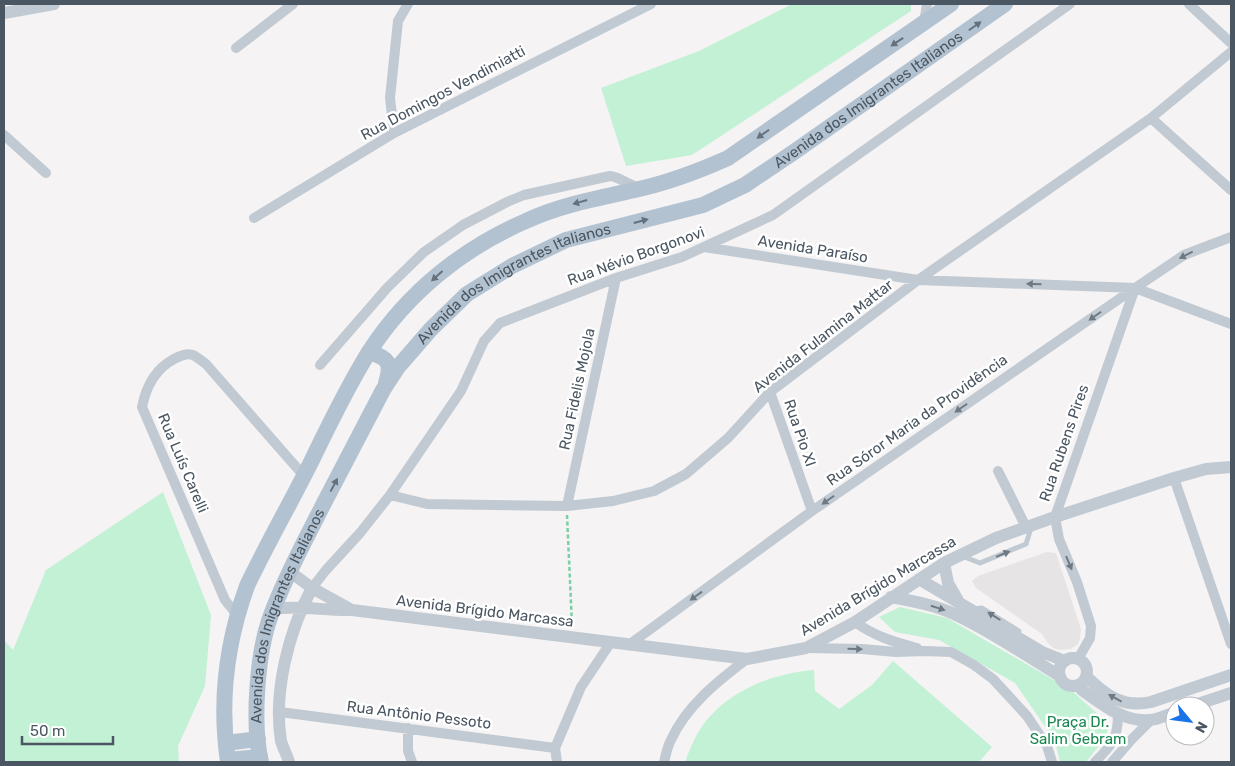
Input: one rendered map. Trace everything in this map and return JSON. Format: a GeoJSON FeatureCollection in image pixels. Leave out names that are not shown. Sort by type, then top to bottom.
{"type":"FeatureCollection","features":[{"type":"Feature","properties":{"kind":"main road","name":"Avenida dos Imigrantes Italianos"},"geometry":{"type":"LineString","coordinates":[[228,761],[224,715],[225,680],[231,639],[247,586],[369,352],[410,300],[445,268],[487,239],[528,220],[580,201],[640,189],[694,174],[728,158],[952,4]]}},
{"type":"Feature","properties":{"kind":"main road","name":"Avenida dos Imigrantes Italianos"},"geometry":{"type":"LineString","coordinates":[[260,760],[256,721],[257,691],[262,648],[273,609],[289,571],[383,390],[398,368],[431,329],[467,294],[512,266],[566,240],[703,205],[745,185],[1006,4]]}},
{"type":"Feature","properties":{"kind":"main road"},"geometry":{"type":"LineString","coordinates":[[369,352],[385,358],[389,364],[383,390]]}},
{"type":"Feature","properties":{"kind":"main road"},"geometry":{"type":"LineString","coordinates":[[226,743],[258,739]]}},
{"type":"Feature","properties":{"kind":"main road"},"geometry":{"type":"LineString","coordinates":[[228,761],[260,760]]}},
{"type":"Feature","properties":{"kind":"street"},"geometry":{"type":"LineString","coordinates":[[4,13],[54,4]]}},
{"type":"Feature","properties":{"kind":"street"},"geometry":{"type":"LineString","coordinates":[[236,48],[293,4]]}},
{"type":"Feature","properties":{"kind":"street"},"geometry":{"type":"LineString","coordinates":[[394,133],[390,98],[398,21],[408,4]]}},
{"type":"Feature","properties":{"kind":"street","name":"Rua Domingos Vendimiatti"},"geometry":{"type":"LineString","coordinates":[[254,218],[394,133],[651,4]]}},
{"type":"Feature","properties":{"kind":"street"},"geometry":{"type":"LineString","coordinates":[[924,23],[927,4]]}},
{"type":"Feature","properties":{"kind":"street","name":"Rua Névio Borgonovi"},"geometry":{"type":"LineString","coordinates":[[312,588],[390,495],[461,391],[484,341],[500,323],[616,278],[682,257],[773,215],[1070,4]]}},
{"type":"Feature","properties":{"kind":"street"},"geometry":{"type":"LineString","coordinates":[[1189,4],[1231,43]]}},
{"type":"Feature","properties":{"kind":"street","name":"Avenida Fulamina Mattar"},"geometry":{"type":"LineString","coordinates":[[390,495],[427,504],[567,506],[613,501],[654,491],[686,474],[728,438],[770,392],[918,280],[1151,118],[1231,52]]}},
{"type":"Feature","properties":{"kind":"street"},"geometry":{"type":"LineString","coordinates":[[1151,118],[1231,190]]}},
{"type":"Feature","properties":{"kind":"street"},"geometry":{"type":"LineString","coordinates":[[6,140],[46,174]]}},
{"type":"Feature","properties":{"kind":"street"},"geometry":{"type":"LineString","coordinates":[[320,365],[387,288],[424,252],[475,218],[524,195],[548,188],[598,180],[610,176],[618,177],[625,183],[640,189]]}},
{"type":"Feature","properties":{"kind":"street","name":"Rua Sóror Maria da Providência"},"geometry":{"type":"LineString","coordinates":[[630,644],[812,511],[1135,288],[1184,255],[1231,237]]}},
{"type":"Feature","properties":{"kind":"street","name":"Avenida Paraíso"},"geometry":{"type":"LineString","coordinates":[[704,247],[918,280],[1135,288],[1231,324]]}},
{"type":"Feature","properties":{"kind":"street","name":"Rua Fidelis Mojola"},"geometry":{"type":"LineString","coordinates":[[567,506],[616,278]]}},
{"type":"Feature","properties":{"kind":"street","name":"Rua Rubens Pires"},"geometry":{"type":"LineString","coordinates":[[1078,659],[1090,638],[1092,626],[1077,582],[1059,539],[1055,517],[1135,288]]}},
{"type":"Feature","properties":{"kind":"street","name":"Rua Luís Carelli"},"geometry":{"type":"LineString","coordinates":[[237,615],[225,600],[142,407],[145,393],[155,374],[169,362],[183,354],[193,355],[206,364],[304,476]]}},
{"type":"Feature","properties":{"kind":"street","name":"Rua Pio XI"},"geometry":{"type":"LineString","coordinates":[[770,392],[812,511]]}},
{"type":"Feature","properties":{"kind":"street","name":"Avenida Brígido Marcassa"},"geometry":{"type":"LineString","coordinates":[[273,609],[287,607],[330,611],[352,610],[573,639],[630,644],[747,659],[806,648],[854,622],[944,563],[1029,526],[1174,478],[1206,469],[1231,467]]}},
{"type":"Feature","properties":{"kind":"street"},"geometry":{"type":"LineString","coordinates":[[998,471],[1029,526]]}},
{"type":"Feature","properties":{"kind":"street"},"geometry":{"type":"LineString","coordinates":[[1174,478],[1231,644]]}},
{"type":"Feature","properties":{"kind":"street"},"geometry":{"type":"LineString","coordinates":[[944,563],[948,583],[964,606]]}},
{"type":"Feature","properties":{"kind":"street","name":"Avenida Brígido Marcassa"},"geometry":{"type":"LineString","coordinates":[[289,571],[312,588],[352,610]]}},
{"type":"Feature","properties":{"kind":"street"},"geometry":{"type":"LineString","coordinates":[[918,579],[1042,652],[1065,661]]}},
{"type":"Feature","properties":{"kind":"street"},"geometry":{"type":"LineString","coordinates":[[289,762],[282,741],[280,712],[282,680],[293,630],[300,609],[312,588]]}},
{"type":"Feature","properties":{"kind":"street"},"geometry":{"type":"LineString","coordinates":[[891,596],[953,613],[1002,640],[1060,676],[1065,683],[1069,685],[1082,680],[1124,703],[1137,705],[1151,702],[1231,675]]}},
{"type":"Feature","properties":{"kind":"street"},"geometry":{"type":"LineString","coordinates":[[854,622],[866,631],[886,640],[925,651]]}},
{"type":"Feature","properties":{"kind":"street"},"geometry":{"type":"LineString","coordinates":[[557,762],[555,748],[581,687],[611,642]]}},
{"type":"Feature","properties":{"kind":"street"},"geometry":{"type":"LineString","coordinates":[[806,648],[896,652],[951,652],[974,665],[993,679],[1027,716],[1048,746],[1052,762]]}},
{"type":"Feature","properties":{"kind":"street"},"geometry":{"type":"LineString","coordinates":[[1060,676],[1060,668],[1065,661],[1070,658],[1078,659],[1082,661],[1086,668],[1082,680],[1082,690],[1118,714],[1134,720],[1151,720],[1165,715]]}},
{"type":"Feature","properties":{"kind":"street"},"geometry":{"type":"LineString","coordinates":[[664,762],[670,740],[689,711],[719,680],[747,659]]}},
{"type":"Feature","properties":{"kind":"street"},"geometry":{"type":"LineString","coordinates":[[1215,698],[1231,692]]}},
{"type":"Feature","properties":{"kind":"street","name":"Rua Antônio Pessoto"},"geometry":{"type":"LineString","coordinates":[[280,712],[555,748]]}},
{"type":"Feature","properties":{"kind":"street"},"geometry":{"type":"LineString","coordinates":[[1095,762],[1114,740],[1118,730],[1118,714]]}},
{"type":"Feature","properties":{"kind":"street"},"geometry":{"type":"LineString","coordinates":[[1115,761],[1151,720]]}},
{"type":"Feature","properties":{"kind":"street"},"geometry":{"type":"LineString","coordinates":[[408,728],[408,751],[412,762]]}},
{"type":"Feature","properties":{"kind":"path"},"geometry":{"type":"LineString","coordinates":[[567,506],[573,639]]}},
{"type":"Feature","properties":{"kind":"shaded area"},"geometry":{"type":"Polygon","coordinates":[[[1047,552],[1056,553],[1081,629],[1078,644],[1071,649],[1060,650],[1053,648],[1042,634],[976,588],[972,581],[978,576],[1047,552]]]}},
{"type":"Feature","properties":{"kind":"green space"},"geometry":{"type":"Polygon","coordinates":[[[792,4],[911,4],[911,11],[692,155],[626,166],[601,88],[699,51],[792,4]]]}},
{"type":"Feature","properties":{"kind":"green space"},"geometry":{"type":"Polygon","coordinates":[[[163,492],[211,615],[205,686],[178,746],[179,762],[4,762],[4,640],[13,650],[46,570],[163,492]]]}},
{"type":"Feature","properties":{"kind":"green space","name":"Praça Dr. Salim Gebram"},"geometry":{"type":"Polygon","coordinates":[[[900,607],[947,618],[1071,690],[1110,725],[1103,741],[1086,762],[1060,762],[1055,741],[1015,683],[939,640],[895,632],[879,617],[900,607]]]}},
{"type":"Feature","properties":{"kind":"green space"},"geometry":{"type":"Polygon","coordinates":[[[893,661],[992,747],[979,762],[685,762],[696,736],[716,710],[728,700],[755,685],[784,675],[814,670],[815,691],[839,709],[872,685],[893,661]]]}}]}
